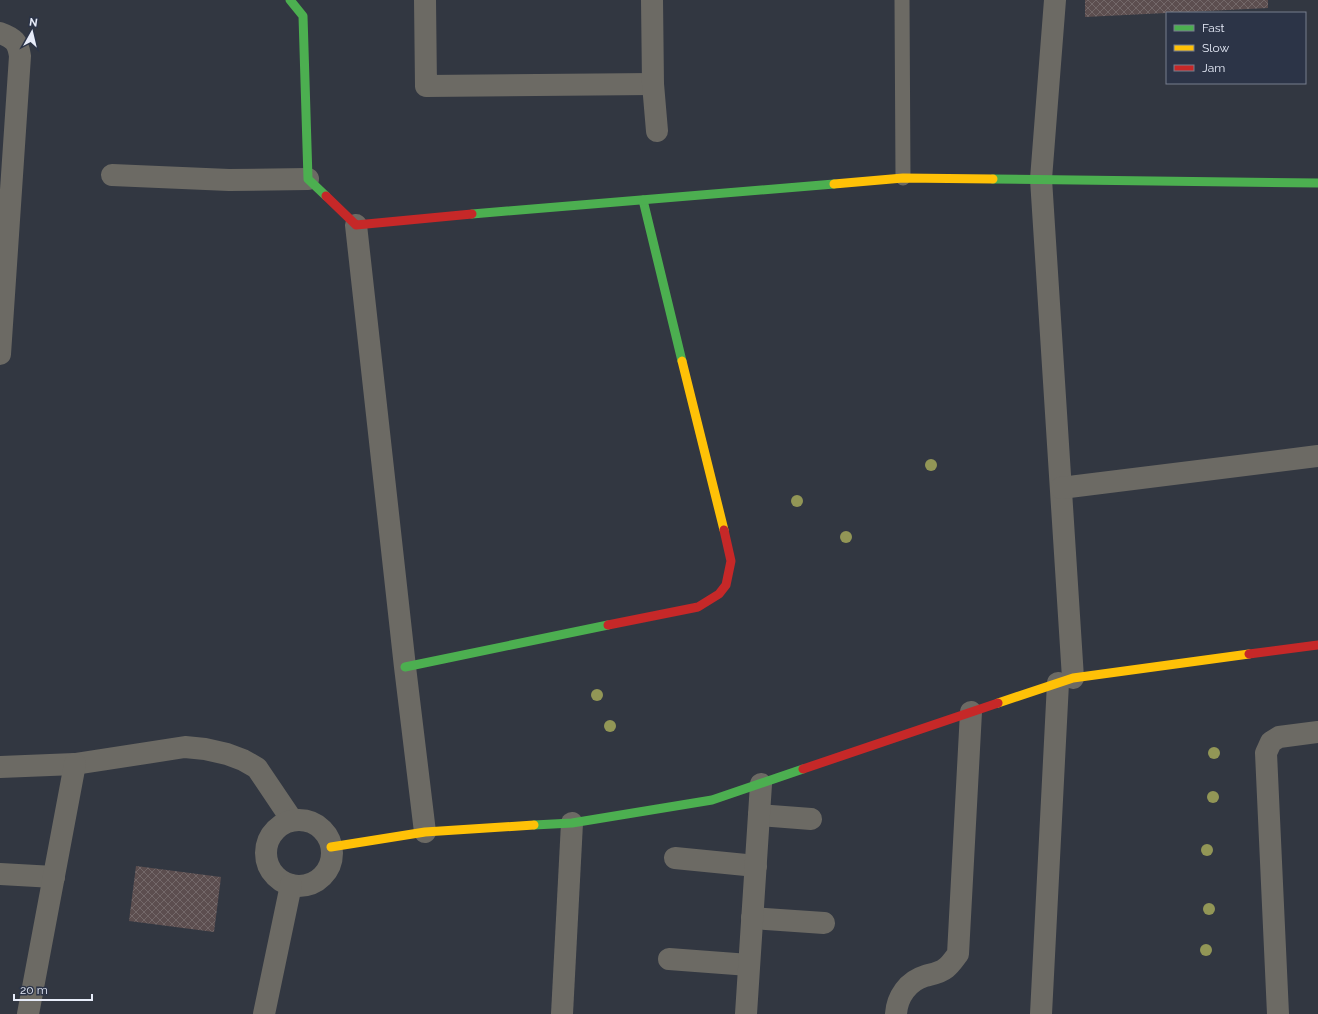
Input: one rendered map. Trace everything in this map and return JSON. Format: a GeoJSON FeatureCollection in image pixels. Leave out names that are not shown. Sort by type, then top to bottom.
{"type":"FeatureCollection","features":[{"type":"Feature","properties":{"kind":"street"},"geometry":{"type":"LineString","coordinates":[[290,0],[303,16],[308,179],[356,225],[405,667],[425,832]]}},
{"type":"Feature","properties":{"kind":"street"},"geometry":{"type":"LineString","coordinates":[[425,0],[426,86],[653,84]]}},
{"type":"Feature","properties":{"kind":"street"},"geometry":{"type":"LineString","coordinates":[[652,0],[653,84],[656,131]]}},
{"type":"Feature","properties":{"kind":"street"},"geometry":{"type":"LineString","coordinates":[[1041,1014],[1066,680],[1061,488],[1041,179],[1055,0]]}},
{"type":"Feature","properties":{"kind":"street"},"geometry":{"type":"LineString","coordinates":[[0,33],[11,37],[15,41],[18,45],[20,56],[0,354]]}},
{"type":"Feature","properties":{"kind":"street"},"geometry":{"type":"LineString","coordinates":[[112,175],[229,180],[308,179]]}},
{"type":"Feature","properties":{"kind":"street"},"geometry":{"type":"LineString","coordinates":[[356,225],[432,217],[903,178],[1318,182]]}},
{"type":"Feature","properties":{"kind":"street"},"geometry":{"type":"LineString","coordinates":[[405,667],[698,607],[714,599],[724,590],[729,578],[732,561],[643,200]]}},
{"type":"Feature","properties":{"kind":"street"},"geometry":{"type":"LineString","coordinates":[[1061,488],[1318,456]]}},
{"type":"Feature","properties":{"kind":"street"},"geometry":{"type":"LineString","coordinates":[[331,847],[425,832],[572,823],[712,800],[1066,680],[1318,645]]}},
{"type":"Feature","properties":{"kind":"street"},"geometry":{"type":"LineString","coordinates":[[896,1014],[901,995],[912,982],[923,976],[945,969],[953,962],[958,954],[971,712]]}},
{"type":"Feature","properties":{"kind":"street"},"geometry":{"type":"LineString","coordinates":[[1278,1014],[1266,753],[1271,742],[1279,737],[1318,732]]}},
{"type":"Feature","properties":{"kind":"street"},"geometry":{"type":"LineString","coordinates":[[0,767],[75,764],[185,747],[205,749],[227,754],[243,760],[257,768],[292,820]]}},
{"type":"Feature","properties":{"kind":"street"},"geometry":{"type":"LineString","coordinates":[[28,1014],[75,764]]}},
{"type":"Feature","properties":{"kind":"street"},"geometry":{"type":"LineString","coordinates":[[746,1014],[761,784]]}},
{"type":"Feature","properties":{"kind":"street"},"geometry":{"type":"LineString","coordinates":[[759,815],[811,820]]}},
{"type":"Feature","properties":{"kind":"street"},"geometry":{"type":"LineString","coordinates":[[292,820],[303,820],[313,823],[322,829],[328,837],[331,847],[332,857],[323,876],[313,883],[302,886],[291,885],[281,881],[272,874],[267,863],[265,852],[267,841],[273,831],[282,824],[292,820]]}},
{"type":"Feature","properties":{"kind":"street"},"geometry":{"type":"LineString","coordinates":[[562,1014],[572,823]]}},
{"type":"Feature","properties":{"kind":"street"},"geometry":{"type":"LineString","coordinates":[[675,858],[756,866]]}},
{"type":"Feature","properties":{"kind":"street"},"geometry":{"type":"LineString","coordinates":[[0,874],[54,877]]}},
{"type":"Feature","properties":{"kind":"street"},"geometry":{"type":"LineString","coordinates":[[264,1014],[291,885]]}},
{"type":"Feature","properties":{"kind":"street"},"geometry":{"type":"LineString","coordinates":[[752,918],[824,923]]}},
{"type":"Feature","properties":{"kind":"street"},"geometry":{"type":"LineString","coordinates":[[669,959],[749,965]]}},
{"type":"Feature","properties":{"kind":"lane"},"geometry":{"type":"LineString","coordinates":[[902,0],[903,178]]}},
{"type":"Feature","properties":{"kind":"building"},"geometry":{"type":"Polygon","coordinates":[[[1085,0],[1268,0],[1268,8],[1085,17],[1085,0]]]}},
{"type":"Feature","properties":{"kind":"building"},"geometry":{"type":"Polygon","coordinates":[[[136,866],[221,877],[214,932],[129,921],[136,866]]]}},
{"type":"Feature","properties":{"kind":"traffic: fast"},"geometry":{"type":"LineString","coordinates":[[290,0],[303,16],[308,179],[326,196]]}},
{"type":"Feature","properties":{"kind":"traffic: fast"},"geometry":{"type":"LineString","coordinates":[[993,179],[1318,183]]}},
{"type":"Feature","properties":{"kind":"traffic: fast"},"geometry":{"type":"LineString","coordinates":[[472,214],[834,184]]}},
{"type":"Feature","properties":{"kind":"traffic: fast"},"geometry":{"type":"LineString","coordinates":[[643,200],[682,361]]}},
{"type":"Feature","properties":{"kind":"traffic: fast"},"geometry":{"type":"LineString","coordinates":[[405,667],[608,625]]}},
{"type":"Feature","properties":{"kind":"traffic: fast"},"geometry":{"type":"LineString","coordinates":[[534,825],[572,823],[712,800],[803,769]]}},
{"type":"Feature","properties":{"kind":"traffic: slow"},"geometry":{"type":"LineString","coordinates":[[834,184],[903,178],[993,179]]}},
{"type":"Feature","properties":{"kind":"traffic: slow"},"geometry":{"type":"LineString","coordinates":[[682,361],[724,530]]}},
{"type":"Feature","properties":{"kind":"traffic: slow"},"geometry":{"type":"LineString","coordinates":[[998,703],[1073,678],[1249,654]]}},
{"type":"Feature","properties":{"kind":"traffic: slow"},"geometry":{"type":"LineString","coordinates":[[331,847],[425,832],[534,825]]}},
{"type":"Feature","properties":{"kind":"traffic: jam"},"geometry":{"type":"LineString","coordinates":[[326,196],[356,225],[472,214]]}},
{"type":"Feature","properties":{"kind":"traffic: jam"},"geometry":{"type":"LineString","coordinates":[[608,625],[698,607],[719,594],[726,585],[731,561],[724,530]]}},
{"type":"Feature","properties":{"kind":"traffic: jam"},"geometry":{"type":"LineString","coordinates":[[1249,654],[1318,645]]}},
{"type":"Feature","properties":{"kind":"traffic: jam"},"geometry":{"type":"LineString","coordinates":[[803,769],[998,703]]}}]}
